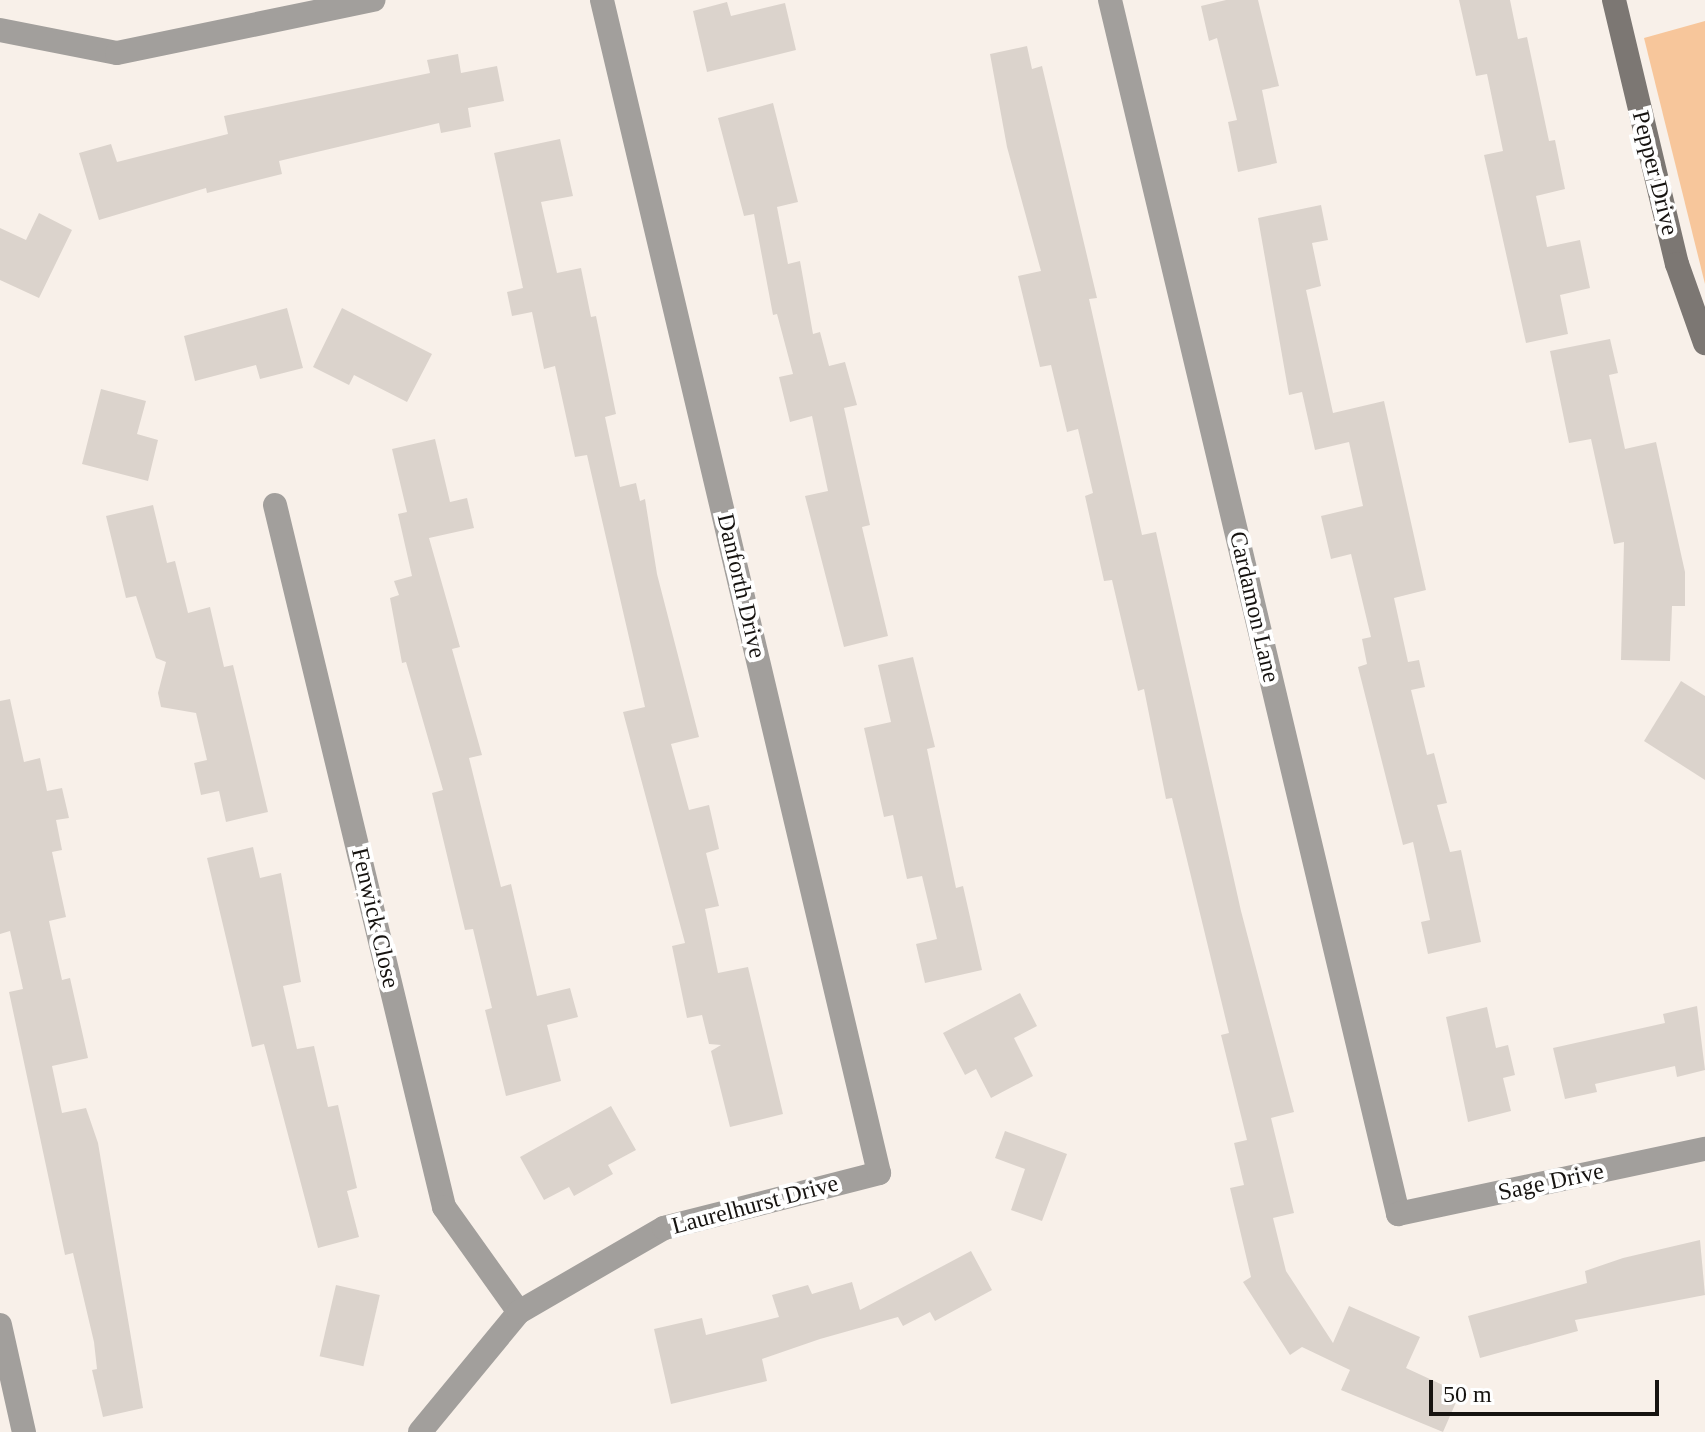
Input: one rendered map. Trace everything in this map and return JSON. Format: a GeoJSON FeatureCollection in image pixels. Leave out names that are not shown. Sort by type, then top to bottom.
{"type":"FeatureCollection","features":[{"type":"Feature","properties":{"kind":"street"},"geometry":{"type":"LineString","coordinates":[[0,30],[117,53],[370,0]]}},
{"type":"Feature","properties":{"kind":"street","name":"Danforth Drive"},"geometry":{"type":"LineString","coordinates":[[602,0],[879,1173]]}},
{"type":"Feature","properties":{"kind":"street","name":"Cardamon Lane"},"geometry":{"type":"LineString","coordinates":[[1110,0],[1398,1214]]}},
{"type":"Feature","properties":{"kind":"street","name":"Pepper Drive"},"geometry":{"type":"LineString","coordinates":[[1614,0],[1677,264],[1705,343]]}},
{"type":"Feature","properties":{"kind":"street","name":"Fenwick Close"},"geometry":{"type":"LineString","coordinates":[[275,505],[444,1207],[519,1312]]}},
{"type":"Feature","properties":{"kind":"street","name":"Sage Drive"},"geometry":{"type":"LineString","coordinates":[[1398,1214],[1705,1149]]}},
{"type":"Feature","properties":{"kind":"street","name":"Laurelhurst Drive"},"geometry":{"type":"LineString","coordinates":[[420,1432],[519,1312],[664,1228],[879,1173]]}},
{"type":"Feature","properties":{"kind":"street"},"geometry":{"type":"LineString","coordinates":[[0,1325],[24,1432]]}},
{"type":"Feature","properties":{"kind":"shaded area"},"geometry":{"type":"Polygon","coordinates":[[[1705,21],[1705,284],[1644,38],[1705,21]]]}},
{"type":"Feature","properties":{"kind":"building"},"geometry":{"type":"Polygon","coordinates":[[[1226,0],[1258,0],[1279,86],[1262,90],[1277,163],[1238,172],[1228,122],[1237,120],[1217,38],[1209,41],[1201,6],[1226,0]]]}},
{"type":"Feature","properties":{"kind":"building"},"geometry":{"type":"Polygon","coordinates":[[[1459,0],[1510,0],[1518,39],[1527,37],[1549,141],[1555,140],[1565,189],[1536,196],[1547,247],[1580,240],[1590,288],[1560,295],[1568,334],[1526,343],[1484,155],[1503,151],[1487,74],[1476,76],[1459,0]]]}},
{"type":"Feature","properties":{"kind":"building"},"geometry":{"type":"Polygon","coordinates":[[[727,2],[731,16],[785,3],[796,50],[707,72],[693,11],[727,2]]]}},
{"type":"Feature","properties":{"kind":"building"},"geometry":{"type":"Polygon","coordinates":[[[1027,46],[1032,69],[1042,66],[1097,298],[1089,299],[1142,535],[1156,532],[1241,911],[1294,1112],[1271,1118],[1294,1213],[1273,1218],[1286,1271],[1333,1343],[1349,1306],[1420,1337],[1406,1368],[1460,1393],[1443,1432],[1341,1390],[1350,1370],[1302,1347],[1290,1355],[1243,1282],[1251,1277],[1230,1188],[1244,1185],[1234,1143],[1247,1140],[1221,1035],[1229,1033],[1172,798],[1166,799],[1144,689],[1138,691],[1112,580],[1104,581],[1085,496],[1093,493],[1078,429],[1067,432],[1051,365],[1040,367],[1018,276],[1041,271],[1007,147],[990,54],[1027,46]]]}},
{"type":"Feature","properties":{"kind":"building"},"geometry":{"type":"Polygon","coordinates":[[[458,54],[461,73],[497,66],[504,101],[468,108],[471,127],[441,133],[439,123],[279,161],[282,174],[207,193],[206,188],[99,220],[79,153],[111,144],[117,162],[228,134],[224,116],[430,73],[427,60],[458,54]]]}},
{"type":"Feature","properties":{"kind":"building"},"geometry":{"type":"Polygon","coordinates":[[[773,103],[798,202],[777,207],[788,264],[800,261],[813,334],[820,332],[829,366],[845,362],[857,405],[844,408],[870,525],[862,527],[888,636],[844,647],[805,496],[828,491],[812,416],[790,422],[779,377],[793,374],[777,314],[773,315],[754,214],[744,216],[718,118],[773,103]]]}},
{"type":"Feature","properties":{"kind":"building"},"geometry":{"type":"Polygon","coordinates":[[[560,139],[573,196],[541,202],[557,273],[581,268],[591,317],[596,316],[616,414],[605,417],[620,487],[636,483],[640,501],[645,499],[657,574],[699,737],[671,744],[689,810],[709,805],[719,849],[706,853],[719,906],[705,909],[718,973],[748,967],[783,1114],[730,1127],[711,1051],[721,1045],[709,1044],[702,1015],[687,1018],[672,946],[685,943],[623,712],[645,707],[587,455],[575,457],[555,366],[544,369],[532,312],[512,316],[507,292],[523,288],[494,153],[560,139]]]}},
{"type":"Feature","properties":{"kind":"building"},"geometry":{"type":"Polygon","coordinates":[[[1321,205],[1328,240],[1312,243],[1321,286],[1306,290],[1333,413],[1384,401],[1426,590],[1394,598],[1408,662],[1419,660],[1425,687],[1411,690],[1427,755],[1434,753],[1447,803],[1437,805],[1450,852],[1461,850],[1481,942],[1428,954],[1421,922],[1430,920],[1413,842],[1403,845],[1358,667],[1367,664],[1362,639],[1371,637],[1351,554],[1331,559],[1321,516],[1363,506],[1349,442],[1315,450],[1302,392],[1289,395],[1258,218],[1321,205]]]}},
{"type":"Feature","properties":{"kind":"building"},"geometry":{"type":"Polygon","coordinates":[[[39,213],[72,230],[39,298],[0,280],[0,228],[26,240],[39,213]]]}},
{"type":"Feature","properties":{"kind":"building"},"geometry":{"type":"Polygon","coordinates":[[[287,308],[303,368],[260,379],[256,365],[195,381],[184,336],[287,308]]]}},
{"type":"Feature","properties":{"kind":"building"},"geometry":{"type":"Polygon","coordinates":[[[342,308],[432,354],[407,402],[354,375],[349,385],[313,367],[342,308]]]}},
{"type":"Feature","properties":{"kind":"building"},"geometry":{"type":"Polygon","coordinates":[[[1610,339],[1618,373],[1609,375],[1625,449],[1656,442],[1685,572],[1685,606],[1672,606],[1670,661],[1621,660],[1624,542],[1614,544],[1591,439],[1569,443],[1550,351],[1610,339]]]}},
{"type":"Feature","properties":{"kind":"building"},"geometry":{"type":"Polygon","coordinates":[[[101,389],[146,401],[137,434],[158,440],[148,481],[82,464],[101,389]]]}},
{"type":"Feature","properties":{"kind":"building"},"geometry":{"type":"Polygon","coordinates":[[[435,439],[450,502],[467,498],[474,528],[429,538],[460,647],[452,649],[482,755],[469,758],[501,887],[511,884],[537,996],[570,988],[578,1017],[547,1025],[561,1081],[506,1096],[485,1010],[492,1008],[473,929],[465,930],[432,793],[443,790],[406,662],[402,663],[390,598],[399,595],[394,581],[412,576],[398,514],[407,512],[392,449],[435,439]]]}},
{"type":"Feature","properties":{"kind":"building"},"geometry":{"type":"Polygon","coordinates":[[[153,505],[167,563],[175,561],[188,613],[210,607],[224,667],[233,665],[268,812],[226,822],[219,791],[201,795],[194,763],[207,760],[196,713],[161,707],[158,693],[166,662],[156,658],[136,596],[126,598],[106,516],[153,505]]]}},
{"type":"Feature","properties":{"kind":"building"},"geometry":{"type":"Polygon","coordinates":[[[913,657],[935,747],[927,749],[956,888],[963,886],[982,970],[925,983],[916,944],[937,939],[922,876],[907,879],[893,815],[884,817],[864,728],[891,722],[878,665],[913,657]]]}},
{"type":"Feature","properties":{"kind":"building"},"geometry":{"type":"Polygon","coordinates":[[[1681,681],[1705,696],[1705,780],[1644,741],[1681,681]]]}},
{"type":"Feature","properties":{"kind":"building"},"geometry":{"type":"Polygon","coordinates":[[[10,699],[24,762],[40,758],[47,791],[62,788],[69,818],[56,820],[62,850],[52,852],[66,917],[49,921],[62,980],[70,978],[88,1058],[52,1066],[62,1113],[86,1108],[98,1143],[143,1408],[103,1417],[92,1370],[97,1369],[94,1342],[73,1253],[65,1255],[9,992],[23,989],[10,931],[0,934],[0,701],[10,699]]]}},
{"type":"Feature","properties":{"kind":"building"},"geometry":{"type":"Polygon","coordinates":[[[253,847],[260,878],[281,873],[301,982],[283,986],[297,1049],[314,1046],[328,1107],[338,1105],[357,1188],[347,1191],[359,1237],[318,1248],[264,1044],[252,1047],[207,858],[253,847]]]}},
{"type":"Feature","properties":{"kind":"building"},"geometry":{"type":"Polygon","coordinates":[[[1020,993],[1037,1026],[1014,1038],[1033,1076],[991,1098],[976,1069],[965,1075],[943,1033],[1020,993]]]}},
{"type":"Feature","properties":{"kind":"building"},"geometry":{"type":"Polygon","coordinates":[[[1697,1006],[1705,1070],[1677,1077],[1675,1066],[1595,1084],[1597,1092],[1565,1099],[1553,1048],[1665,1023],[1663,1014],[1697,1006]]]}},
{"type":"Feature","properties":{"kind":"building"},"geometry":{"type":"Polygon","coordinates":[[[1487,1007],[1496,1048],[1508,1045],[1515,1075],[1503,1078],[1511,1111],[1468,1122],[1446,1017],[1487,1007]]]}},
{"type":"Feature","properties":{"kind":"building"},"geometry":{"type":"Polygon","coordinates":[[[611,1106],[636,1150],[608,1165],[613,1174],[574,1196],[569,1187],[544,1200],[520,1157],[611,1106]]]}},
{"type":"Feature","properties":{"kind":"building"},"geometry":{"type":"Polygon","coordinates":[[[1005,1131],[1067,1154],[1042,1221],[1011,1210],[1025,1169],[995,1158],[1005,1131]]]}},
{"type":"Feature","properties":{"kind":"building"},"geometry":{"type":"Polygon","coordinates":[[[1700,1240],[1705,1295],[1575,1320],[1578,1331],[1480,1358],[1468,1316],[1587,1283],[1585,1271],[1623,1258],[1700,1240]]]}},
{"type":"Feature","properties":{"kind":"building"},"geometry":{"type":"Polygon","coordinates":[[[971,1251],[992,1290],[935,1321],[930,1312],[903,1326],[898,1317],[820,1339],[762,1359],[767,1381],[671,1404],[654,1329],[702,1318],[706,1335],[779,1317],[772,1295],[808,1285],[812,1294],[852,1282],[860,1310],[971,1251]]]}},
{"type":"Feature","properties":{"kind":"building"},"geometry":{"type":"Polygon","coordinates":[[[336,1285],[380,1295],[363,1366],[320,1356],[336,1285]]]}}]}
